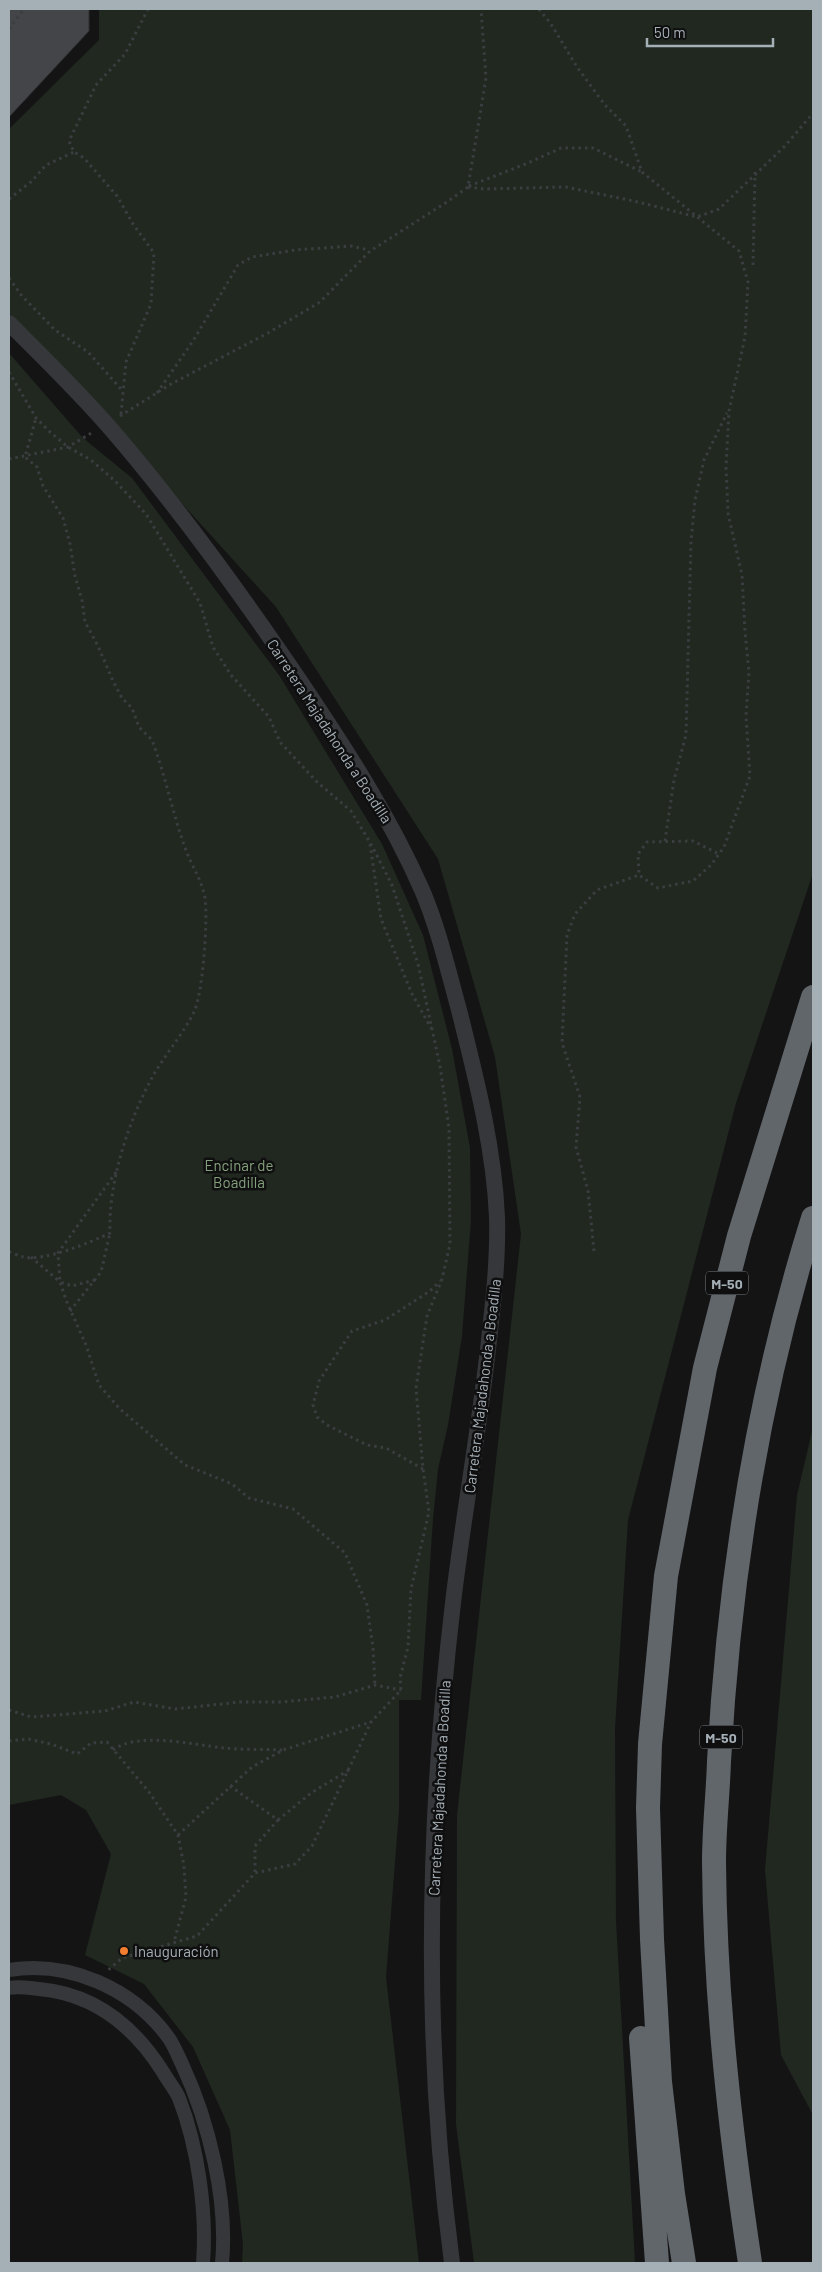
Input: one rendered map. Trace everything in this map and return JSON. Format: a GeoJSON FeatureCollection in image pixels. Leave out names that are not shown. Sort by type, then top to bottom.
{"type":"FeatureCollection","features":[{"type":"Feature","properties":{"kind":"highway","name":"M-50"},"geometry":{"type":"LineString","coordinates":[[684,2263],[673,2194],[660,2082],[652,1939],[648,1808],[650,1744],[666,1576],[705,1368],[739,1236],[813,997]]}},
{"type":"Feature","properties":{"kind":"highway","name":"M-50"},"geometry":{"type":"LineString","coordinates":[[750,2263],[734,2160],[722,2050],[717,1955],[714,1860],[723,1685],[749,1490],[769,1389],[802,1254],[813,1218]]}},
{"type":"Feature","properties":{"kind":"highway"},"geometry":{"type":"LineString","coordinates":[[648,1808],[636,1900],[643,2078],[657,2263]]}},
{"type":"Feature","properties":{"kind":"street","name":"Carretera Majadahonda a Boadilla"},"geometry":{"type":"LineString","coordinates":[[9,323],[114,420],[159,486],[219,565],[328,723],[385,814],[424,894],[442,949],[474,1069],[490,1147],[497,1215],[497,1268],[487,1366],[450,1628],[443,1697],[434,1829],[432,2029],[444,2198],[452,2263]]}},
{"type":"Feature","properties":{"kind":"street"},"geometry":{"type":"LineString","coordinates":[[9,1970],[60,1970],[95,1980],[141,2006],[170,2038],[195,2092],[210,2143],[221,2204],[222,2263]]}},
{"type":"Feature","properties":{"kind":"street"},"geometry":{"type":"LineString","coordinates":[[9,1988],[57,1990],[90,2000],[126,2025],[151,2052],[178,2097],[192,2146],[203,2208],[204,2263]]}},
{"type":"Feature","properties":{"kind":"path"},"geometry":{"type":"LineString","coordinates":[[9,29],[24,9]]}},
{"type":"Feature","properties":{"kind":"path"},"geometry":{"type":"LineString","coordinates":[[114,420],[122,390],[126,362],[151,304],[154,253],[116,196],[84,158],[74,152],[69,141],[79,116],[96,86],[125,54],[148,9]]}},
{"type":"Feature","properties":{"kind":"path"},"geometry":{"type":"LineString","coordinates":[[468,187],[486,78],[481,9]]}},
{"type":"Feature","properties":{"kind":"path"},"geometry":{"type":"LineString","coordinates":[[539,9],[551,24],[577,67],[605,105],[626,126],[642,172]]}},
{"type":"Feature","properties":{"kind":"path"},"geometry":{"type":"LineString","coordinates":[[468,187],[484,189],[566,187],[697,217],[719,209],[755,172],[785,146],[813,113]]}},
{"type":"Feature","properties":{"kind":"path"},"geometry":{"type":"LineString","coordinates":[[9,460],[68,447],[157,393],[268,333],[320,302],[370,251],[468,187],[561,148],[593,148],[642,172],[740,251],[748,282],[745,337],[729,411],[726,467],[728,513],[742,575],[749,672],[746,716],[750,776],[724,847],[711,865],[693,881],[658,888],[639,875]]}},
{"type":"Feature","properties":{"kind":"path"},"geometry":{"type":"LineString","coordinates":[[9,199],[32,181],[46,165],[74,152]]}},
{"type":"Feature","properties":{"kind":"path"},"geometry":{"type":"LineString","coordinates":[[753,266],[755,172]]}},
{"type":"Feature","properties":{"kind":"path"},"geometry":{"type":"LineString","coordinates":[[157,393],[192,341],[238,265],[252,257],[295,250],[351,246],[370,251]]}},
{"type":"Feature","properties":{"kind":"path"},"geometry":{"type":"LineString","coordinates":[[9,278],[22,296],[55,330],[88,352],[122,390]]}},
{"type":"Feature","properties":{"kind":"path"},"geometry":{"type":"LineString","coordinates":[[9,372],[36,418],[68,447],[91,460],[115,481],[146,514],[200,603],[213,647],[231,676],[269,717],[280,742],[316,781],[351,811],[369,841],[392,885],[425,988],[449,1128],[450,1244],[442,1279],[427,1316],[416,1388],[422,1469],[429,1512],[411,1589],[408,1647],[400,1678],[401,1690],[371,1722],[312,1846],[295,1864],[255,1873],[197,1936],[122,1958],[95,1980]]}},
{"type":"Feature","properties":{"kind":"path"},"geometry":{"type":"LineString","coordinates":[[664,841],[674,780],[686,735],[691,541],[695,500],[704,460],[729,411]]}},
{"type":"Feature","properties":{"kind":"path"},"geometry":{"type":"LineString","coordinates":[[25,457],[36,418]]}},
{"type":"Feature","properties":{"kind":"path"},"geometry":{"type":"LineString","coordinates":[[25,457],[37,468],[42,486],[63,518],[70,544],[74,576],[82,600],[85,622],[98,646],[112,681],[122,698],[132,708],[139,727],[152,740],[187,853],[199,877],[205,898],[204,962],[194,1013],[155,1073],[125,1138],[109,1214],[110,1233],[101,1272],[70,1311]]}},
{"type":"Feature","properties":{"kind":"path"},"geometry":{"type":"LineString","coordinates":[[369,841],[382,919],[412,994],[434,1032]]}},
{"type":"Feature","properties":{"kind":"path"},"geometry":{"type":"LineString","coordinates":[[639,875],[638,854],[647,842],[694,841],[718,854]]}},
{"type":"Feature","properties":{"kind":"path"},"geometry":{"type":"LineString","coordinates":[[594,1251],[588,1192],[576,1147],[580,1097],[562,1043],[567,935],[575,914],[597,890],[639,875]]}},
{"type":"Feature","properties":{"kind":"path"},"geometry":{"type":"LineString","coordinates":[[119,1169],[58,1253],[60,1282],[70,1311],[86,1346],[99,1385],[120,1409],[185,1465],[232,1484],[249,1498],[293,1509],[345,1553],[367,1606],[373,1648],[375,1685]]}},
{"type":"Feature","properties":{"kind":"path"},"geometry":{"type":"LineString","coordinates":[[9,1253],[25,1258],[58,1253],[86,1244],[110,1233]]}},
{"type":"Feature","properties":{"kind":"path"},"geometry":{"type":"LineString","coordinates":[[31,1257],[60,1282],[72,1286],[95,1280]]}},
{"type":"Feature","properties":{"kind":"path"},"geometry":{"type":"LineString","coordinates":[[422,1469],[386,1448],[367,1445],[327,1425],[317,1416],[313,1404],[320,1381],[352,1331],[385,1320],[430,1291],[442,1279]]}},
{"type":"Feature","properties":{"kind":"path"},"geometry":{"type":"LineString","coordinates":[[9,1710],[31,1717],[105,1711],[134,1702],[176,1709],[240,1702],[281,1702],[335,1697],[375,1685],[401,1690]]}},
{"type":"Feature","properties":{"kind":"path"},"geometry":{"type":"LineString","coordinates":[[178,1835],[252,1767],[283,1750],[371,1722]]}},
{"type":"Feature","properties":{"kind":"path"},"geometry":{"type":"LineString","coordinates":[[9,1740],[28,1739],[51,1744],[77,1754],[92,1743],[107,1742],[149,1792],[178,1835],[186,1897],[174,1942]]}},
{"type":"Feature","properties":{"kind":"path"},"geometry":{"type":"LineString","coordinates":[[113,1750],[122,1744],[135,1741],[163,1741],[226,1748],[283,1750]]}},
{"type":"Feature","properties":{"kind":"path"},"geometry":{"type":"LineString","coordinates":[[255,1873],[254,1846],[278,1820],[311,1793],[350,1769]]}},
{"type":"Feature","properties":{"kind":"path"},"geometry":{"type":"LineString","coordinates":[[230,1786],[278,1820]]}},
{"type":"Feature","properties":{"kind":"green space"},"geometry":{"type":"Polygon","coordinates":[[[99,9],[813,9],[813,873],[736,1103],[628,1520],[615,1729],[616,1921],[635,2263],[474,2263],[456,2124],[457,1815],[521,1234],[495,1057],[438,859],[276,607],[9,313],[9,129],[99,40],[99,9]]]}},
{"type":"Feature","properties":{"kind":"green space","name":"Encinar de Boadilla"},"geometry":{"type":"Polygon","coordinates":[[[9,353],[83,438],[132,478],[279,675],[382,844],[423,935],[452,1049],[470,1148],[471,1220],[462,1336],[448,1425],[438,1469],[421,1700],[399,1700],[399,1811],[386,1977],[419,2263],[242,2263],[243,2244],[230,2130],[193,2047],[144,1984],[85,1955],[111,1854],[86,1810],[61,1795],[9,1805],[9,353]]]}},
{"type":"Feature","properties":{"kind":"green space"},"geometry":{"type":"Polygon","coordinates":[[[813,1427],[813,2115],[781,2055],[765,1870],[797,1495],[813,1427]]]}},
{"type":"Feature","properties":{"kind":"building"},"geometry":{"type":"Polygon","coordinates":[[[9,9],[89,9],[89,31],[9,117],[9,9]]]}},
{"type":"Feature","properties":{"kind":"place","name":"Inauguración"},"geometry":{"type":"Point","coordinates":[124,1951]}}]}
